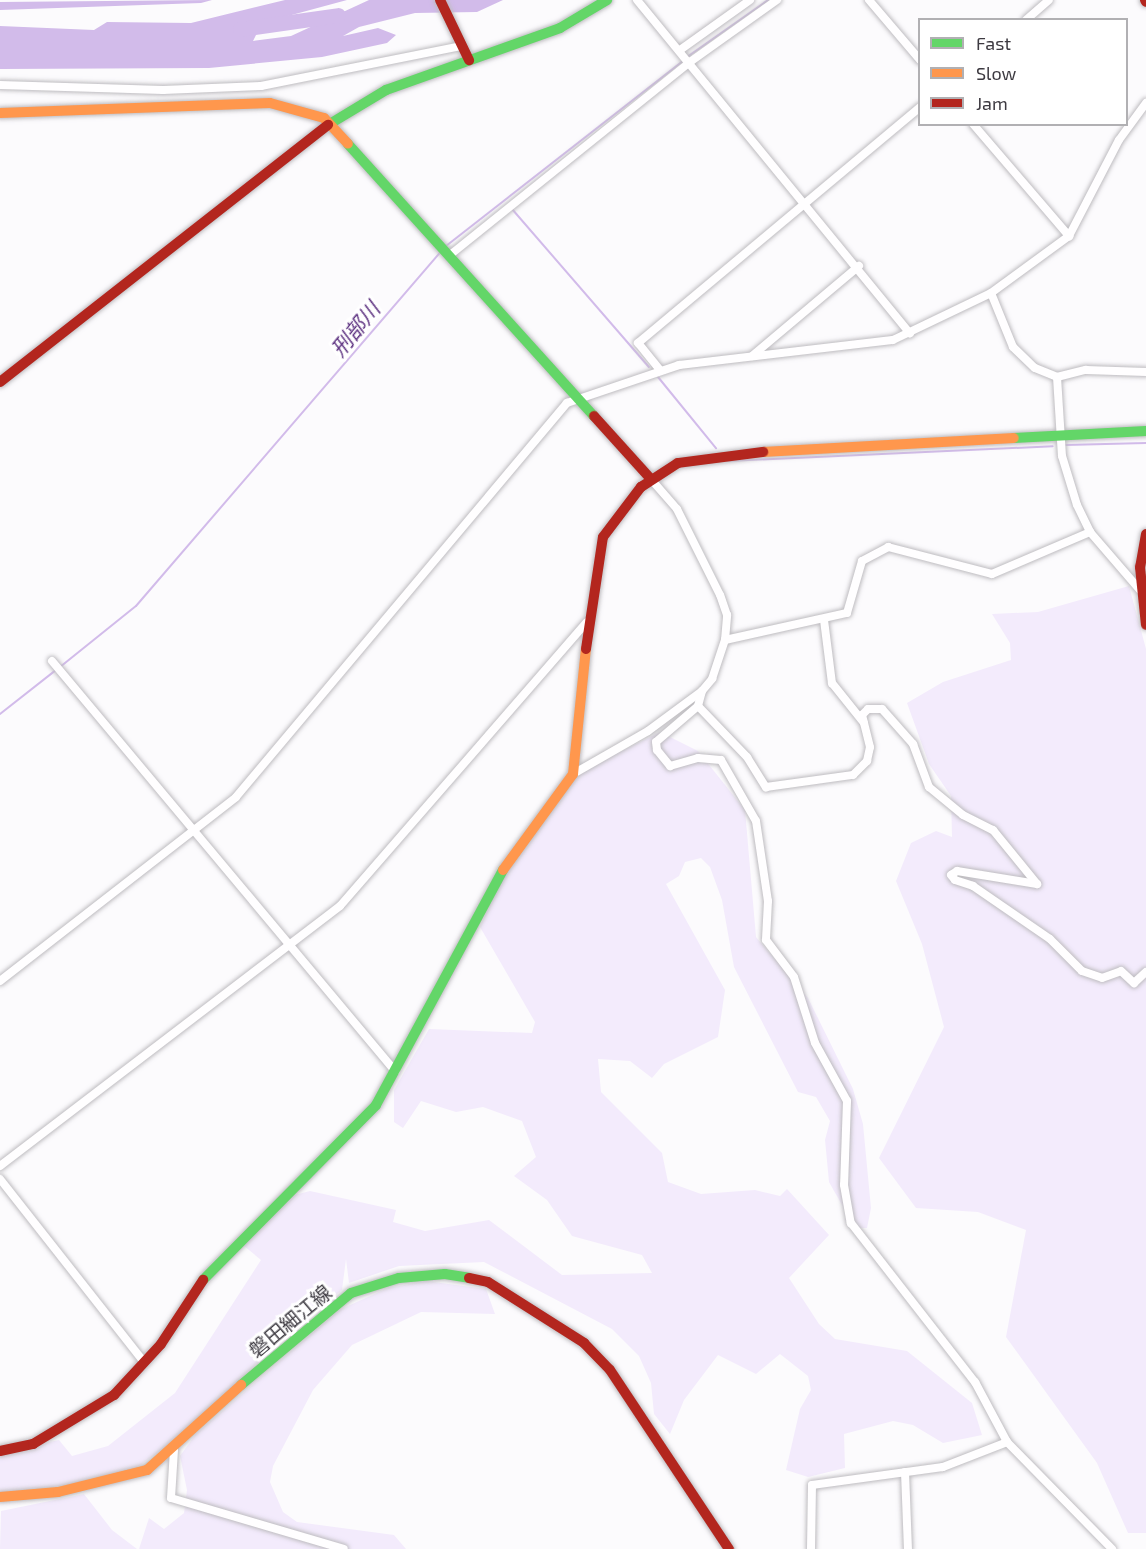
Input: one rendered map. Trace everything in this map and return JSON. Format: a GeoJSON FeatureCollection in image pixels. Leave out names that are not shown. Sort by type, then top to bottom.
{"type":"FeatureCollection","features":[{"type":"Feature","properties":{"kind":"street"},"geometry":{"type":"LineString","coordinates":[[440,0],[469,60]]}},
{"type":"Feature","properties":{"kind":"street"},"geometry":{"type":"LineString","coordinates":[[0,382],[330,123],[386,90],[560,28],[607,0]]}},
{"type":"Feature","properties":{"kind":"street"},"geometry":{"type":"LineString","coordinates":[[637,0],[807,201],[910,333]]}},
{"type":"Feature","properties":{"kind":"street"},"geometry":{"type":"LineString","coordinates":[[680,50],[750,0]]}},
{"type":"Feature","properties":{"kind":"street"},"geometry":{"type":"LineString","coordinates":[[449,254],[690,62],[777,0]]}},
{"type":"Feature","properties":{"kind":"street"},"geometry":{"type":"LineString","coordinates":[[869,0],[918,58]]}},
{"type":"Feature","properties":{"kind":"street"},"geometry":{"type":"LineString","coordinates":[[1028,18],[1049,0]]}},
{"type":"Feature","properties":{"kind":"street"},"geometry":{"type":"LineString","coordinates":[[0,85],[163,90],[261,86],[460,42]]}},
{"type":"Feature","properties":{"kind":"street"},"geometry":{"type":"LineString","coordinates":[[0,981],[236,797],[567,403],[660,370],[910,333],[991,293],[1070,236],[1119,140],[1146,102]]}},
{"type":"Feature","properties":{"kind":"street"},"geometry":{"type":"LineString","coordinates":[[0,113],[165,111],[270,103],[330,123],[580,398],[677,509],[720,595],[727,615],[725,640],[712,679],[702,691],[648,731],[573,774],[498,876],[376,1105],[208,1272],[161,1344],[114,1395],[52,1435],[0,1451]]}},
{"type":"Feature","properties":{"kind":"street"},"geometry":{"type":"LineString","coordinates":[[660,370],[638,343],[918,108]]}},
{"type":"Feature","properties":{"kind":"street"},"geometry":{"type":"LineString","coordinates":[[976,126],[1070,236]]}},
{"type":"Feature","properties":{"kind":"street"},"geometry":{"type":"LineString","coordinates":[[751,357],[859,266]]}},
{"type":"Feature","properties":{"kind":"street"},"geometry":{"type":"LineString","coordinates":[[991,293],[1022,360],[1057,377],[1086,370],[1146,372]]}},
{"type":"Feature","properties":{"kind":"street"},"geometry":{"type":"LineString","coordinates":[[1057,377],[1063,434],[1062,456],[1090,532],[1141,591]]}},
{"type":"Feature","properties":{"kind":"street"},"geometry":{"type":"LineString","coordinates":[[573,774],[587,622],[603,537],[651,479],[678,463],[726,454],[1146,431]]}},
{"type":"Feature","properties":{"kind":"street"},"geometry":{"type":"LineString","coordinates":[[725,640],[847,614],[862,561],[888,547],[992,574],[1090,532]]}},
{"type":"Feature","properties":{"kind":"street"},"geometry":{"type":"LineString","coordinates":[[1146,534],[1141,591],[1146,625]]}},
{"type":"Feature","properties":{"kind":"street"},"geometry":{"type":"LineString","coordinates":[[824,620],[832,682],[864,723]]}},
{"type":"Feature","properties":{"kind":"street"},"geometry":{"type":"LineString","coordinates":[[0,1166],[291,945],[369,874],[587,622]]}},
{"type":"Feature","properties":{"kind":"street"},"geometry":{"type":"LineString","coordinates":[[52,661],[395,1071]]}},
{"type":"Feature","properties":{"kind":"street"},"geometry":{"type":"LineString","coordinates":[[702,691],[698,705],[656,742],[657,750],[670,766],[699,758],[721,760],[752,809],[768,901],[766,940],[794,977],[815,1043],[847,1101],[844,1185],[851,1223],[975,1382],[1007,1442],[1112,1549]]}},
{"type":"Feature","properties":{"kind":"street"},"geometry":{"type":"LineString","coordinates":[[698,705],[747,757],[766,787],[853,775],[867,761],[864,723],[868,709],[882,710],[913,744],[929,787],[963,815],[993,830],[1037,884],[957,871],[951,875],[955,880],[965,881],[1050,939],[1082,971],[1102,978],[1121,971],[1134,983],[1146,972]]}},
{"type":"Feature","properties":{"kind":"street"},"geometry":{"type":"LineString","coordinates":[[0,1179],[143,1361]]}},
{"type":"Feature","properties":{"kind":"street","name":"磐田細江線"},"geometry":{"type":"LineString","coordinates":[[0,1497],[58,1492],[147,1470],[174,1450],[320,1314],[351,1293],[399,1278],[445,1274],[488,1282],[584,1343],[610,1370],[729,1549]]}},
{"type":"Feature","properties":{"kind":"street"},"geometry":{"type":"LineString","coordinates":[[811,1549],[812,1485],[905,1472],[982,1455],[1007,1442]]}},
{"type":"Feature","properties":{"kind":"street"},"geometry":{"type":"LineString","coordinates":[[174,1450],[171,1498],[344,1549]]}},
{"type":"Feature","properties":{"kind":"street"},"geometry":{"type":"LineString","coordinates":[[905,1472],[908,1549]]}},
{"type":"Feature","properties":{"kind":"shaded area"},"geometry":{"type":"Polygon","coordinates":[[[212,0],[201,3],[0,10],[0,2],[212,0]]]}},
{"type":"Feature","properties":{"kind":"shaded area"},"geometry":{"type":"Polygon","coordinates":[[[285,0],[347,0],[262,23],[253,41],[291,36],[369,0],[503,0],[477,12],[415,13],[359,27],[343,36],[378,28],[396,35],[387,43],[322,57],[209,68],[0,69],[0,26],[94,30],[107,22],[191,23],[285,0]]]}},
{"type":"Feature","properties":{"kind":"shaded area"},"geometry":{"type":"Polygon","coordinates":[[[1129,586],[1146,649],[1146,1533],[1128,1533],[1097,1463],[1006,1337],[1026,1230],[978,1212],[916,1208],[879,1158],[944,1027],[922,944],[896,881],[911,843],[936,831],[952,837],[951,796],[929,764],[907,703],[943,682],[1011,660],[1010,643],[992,614],[1038,612],[1129,586]]]}},
{"type":"Feature","properties":{"kind":"shaded area"},"geometry":{"type":"Polygon","coordinates":[[[660,732],[698,751],[745,810],[756,937],[808,998],[853,1089],[863,1124],[871,1208],[867,1228],[855,1228],[829,1182],[825,1140],[830,1121],[816,1097],[798,1092],[734,967],[722,900],[710,867],[701,858],[685,862],[679,876],[666,884],[725,990],[718,1037],[664,1064],[652,1078],[630,1061],[598,1059],[601,1092],[662,1153],[668,1182],[701,1194],[755,1190],[780,1196],[787,1189],[829,1235],[789,1278],[819,1324],[835,1339],[907,1351],[972,1403],[982,1435],[943,1443],[913,1425],[893,1421],[844,1434],[845,1468],[808,1477],[786,1470],[800,1409],[811,1390],[808,1376],[780,1354],[756,1374],[718,1355],[684,1400],[670,1434],[654,1414],[651,1383],[639,1356],[612,1329],[484,1262],[399,1266],[349,1283],[346,1259],[342,1290],[283,1338],[179,1437],[125,1476],[0,1495],[0,1453],[59,1440],[72,1456],[108,1446],[175,1393],[261,1260],[238,1241],[287,1197],[310,1191],[396,1210],[393,1222],[425,1231],[489,1220],[562,1275],[652,1273],[642,1255],[572,1236],[547,1200],[514,1176],[536,1157],[522,1121],[483,1107],[456,1112],[421,1101],[403,1128],[394,1122],[394,1090],[429,1029],[532,1033],[535,1022],[480,927],[498,886],[580,772],[660,732]]]}},
{"type":"Feature","properties":{"kind":"shaded area"},"geometry":{"type":"Polygon","coordinates":[[[426,1281],[486,1289],[495,1314],[421,1312],[352,1345],[313,1390],[273,1466],[270,1482],[283,1512],[297,1522],[394,1535],[406,1549],[139,1549],[149,1518],[164,1529],[184,1513],[187,1490],[180,1456],[196,1434],[339,1310],[388,1288],[426,1281]]]}},
{"type":"Feature","properties":{"kind":"shaded area"},"geometry":{"type":"Polygon","coordinates":[[[84,1494],[112,1530],[137,1549],[0,1549],[1,1511],[84,1494]]]}},
{"type":"Feature","properties":{"kind":"waterway","name":"刑部川"},"geometry":{"type":"LineString","coordinates":[[687,57],[768,0]]}},
{"type":"Feature","properties":{"kind":"waterway"},"geometry":{"type":"LineString","coordinates":[[240,29],[338,15]]}},
{"type":"Feature","properties":{"kind":"waterway","name":"刑部川"},"geometry":{"type":"LineString","coordinates":[[446,246],[683,61]]}},
{"type":"Feature","properties":{"kind":"waterway"},"geometry":{"type":"LineString","coordinates":[[512,209],[649,367]]}},
{"type":"Feature","properties":{"kind":"waterway","name":"刑部川"},"geometry":{"type":"LineString","coordinates":[[60,667],[136,606],[440,252]]}},
{"type":"Feature","properties":{"kind":"waterway"},"geometry":{"type":"LineString","coordinates":[[658,377],[716,448]]}},
{"type":"Feature","properties":{"kind":"waterway"},"geometry":{"type":"LineString","coordinates":[[1065,445],[1146,443]]}},
{"type":"Feature","properties":{"kind":"waterway"},"geometry":{"type":"LineString","coordinates":[[727,461],[1053,446]]}},
{"type":"Feature","properties":{"kind":"waterway","name":"刑部川"},"geometry":{"type":"LineString","coordinates":[[0,714],[56,670]]}},
{"type":"Feature","properties":{"kind":"traffic: fast"},"geometry":{"type":"LineString","coordinates":[[328,125],[386,90],[560,28],[607,0]]}},
{"type":"Feature","properties":{"kind":"traffic: fast"},"geometry":{"type":"LineString","coordinates":[[348,144],[594,416]]}},
{"type":"Feature","properties":{"kind":"traffic: fast"},"geometry":{"type":"LineString","coordinates":[[1014,438],[1146,431]]}},
{"type":"Feature","properties":{"kind":"traffic: fast"},"geometry":{"type":"LineString","coordinates":[[203,1280],[376,1105],[503,870]]}},
{"type":"Feature","properties":{"kind":"traffic: fast"},"geometry":{"type":"LineString","coordinates":[[241,1385],[351,1293],[399,1278],[445,1274],[469,1278]]}},
{"type":"Feature","properties":{"kind":"traffic: slow"},"geometry":{"type":"LineString","coordinates":[[0,113],[270,103],[324,118],[348,144]]}},
{"type":"Feature","properties":{"kind":"traffic: slow"},"geometry":{"type":"LineString","coordinates":[[763,452],[1014,438]]}},
{"type":"Feature","properties":{"kind":"traffic: slow"},"geometry":{"type":"LineString","coordinates":[[503,870],[573,774],[586,649]]}},
{"type":"Feature","properties":{"kind":"traffic: slow"},"geometry":{"type":"LineString","coordinates":[[0,1497],[58,1492],[147,1470],[241,1385]]}},
{"type":"Feature","properties":{"kind":"traffic: jam"},"geometry":{"type":"LineString","coordinates":[[440,0],[469,60]]}},
{"type":"Feature","properties":{"kind":"traffic: jam"},"geometry":{"type":"LineString","coordinates":[[0,382],[328,125]]}},
{"type":"Feature","properties":{"kind":"traffic: jam"},"geometry":{"type":"LineString","coordinates":[[594,416],[651,479]]}},
{"type":"Feature","properties":{"kind":"traffic: jam"},"geometry":{"type":"LineString","coordinates":[[586,649],[603,537],[641,487],[678,463],[763,452]]}},
{"type":"Feature","properties":{"kind":"traffic: jam"},"geometry":{"type":"LineString","coordinates":[[1146,534],[1140,567],[1146,625]]}},
{"type":"Feature","properties":{"kind":"traffic: jam"},"geometry":{"type":"LineString","coordinates":[[469,1278],[488,1282],[584,1343],[610,1370],[729,1549]]}},
{"type":"Feature","properties":{"kind":"traffic: jam"},"geometry":{"type":"LineString","coordinates":[[0,1451],[33,1444],[114,1395],[161,1344],[203,1280]]}}]}
